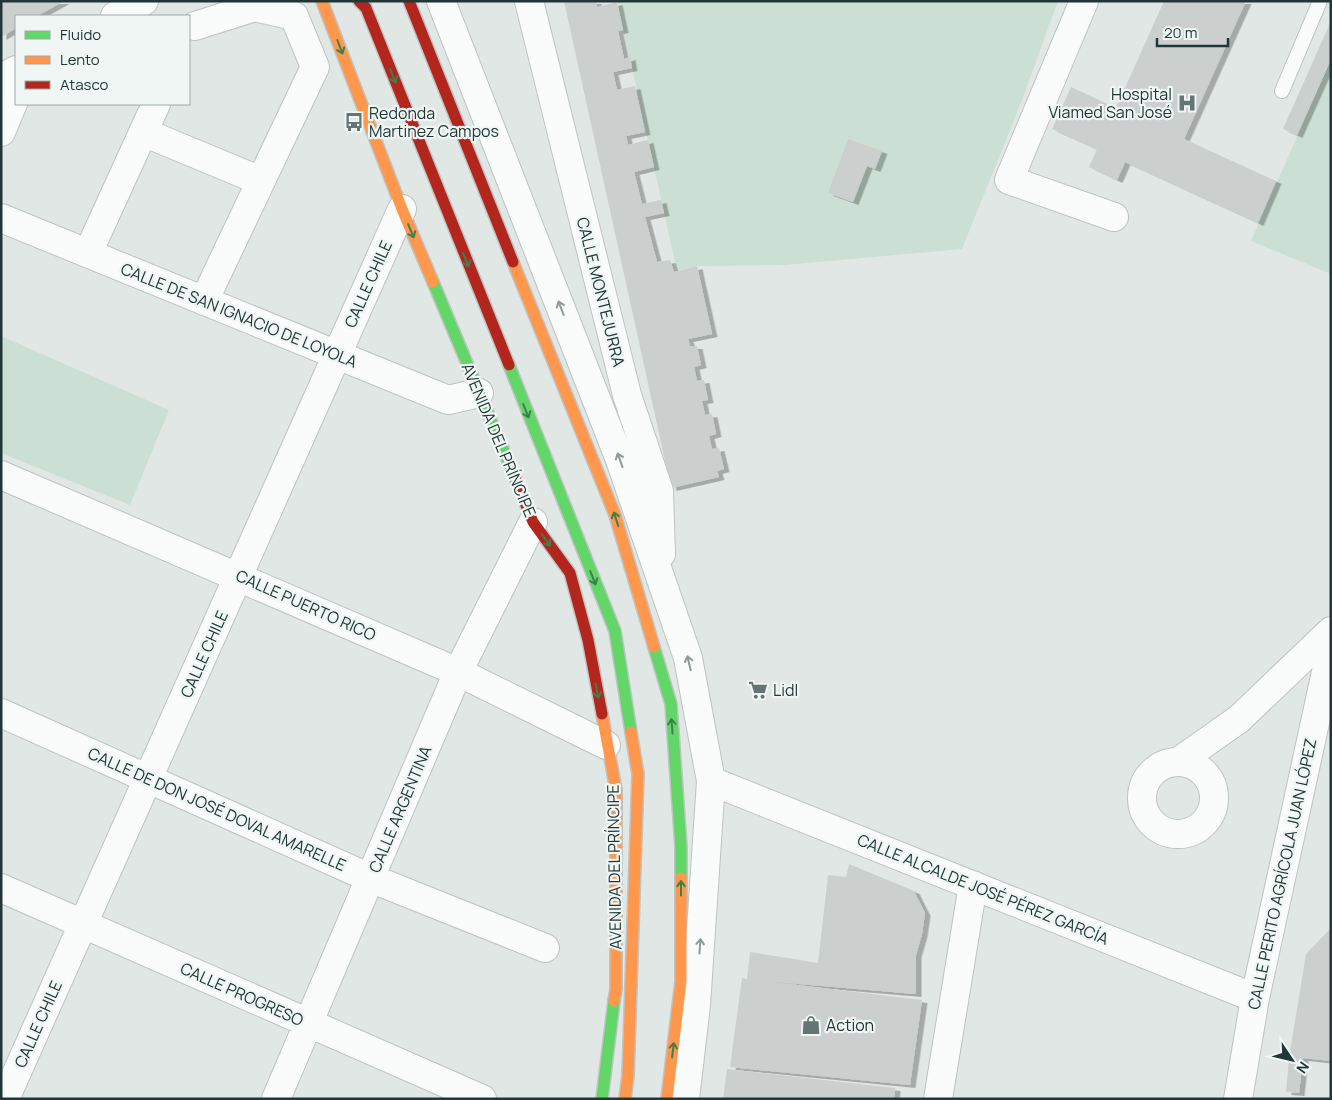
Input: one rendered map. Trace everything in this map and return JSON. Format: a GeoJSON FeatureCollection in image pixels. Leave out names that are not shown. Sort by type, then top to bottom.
{"type":"FeatureCollection","features":[{"type":"Feature","properties":{"kind":"main road","name":"AVENIDA DEL PRÍNCIPE"},"geometry":{"type":"LineString","coordinates":[[322,1],[402,209],[533,522],[570,573],[588,640],[606,745],[616,790],[616,989],[602,1099]]}},
{"type":"Feature","properties":{"kind":"main road","name":"AVENIDA DEL PRÍNCIPE"},"geometry":{"type":"LineString","coordinates":[[359,1],[366,8],[370,17],[615,631],[638,774],[628,1076],[625,1099]]}},
{"type":"Feature","properties":{"kind":"main road"},"geometry":{"type":"LineString","coordinates":[[409,1],[614,515],[671,704],[681,847],[681,981],[667,1099]]}},
{"type":"Feature","properties":{"kind":"street"},"geometry":{"type":"LineString","coordinates":[[117,15],[144,1]]}},
{"type":"Feature","properties":{"kind":"street"},"geometry":{"type":"LineString","coordinates":[[441,1],[620,460],[688,658],[711,781],[696,1005],[684,1099]]}},
{"type":"Feature","properties":{"kind":"street","name":"CALLE MONTEJURRA"},"geometry":{"type":"LineString","coordinates":[[529,1],[627,395],[659,491],[662,583]]}},
{"type":"Feature","properties":{"kind":"street"},"geometry":{"type":"LineString","coordinates":[[1084,1],[1009,180],[1114,217]]}},
{"type":"Feature","properties":{"kind":"street"},"geometry":{"type":"LineString","coordinates":[[195,26],[255,7],[294,16],[315,67],[204,301]]}},
{"type":"Feature","properties":{"kind":"street"},"geometry":{"type":"LineString","coordinates":[[1,78],[15,71]]}},
{"type":"Feature","properties":{"kind":"street"},"geometry":{"type":"LineString","coordinates":[[1,132],[15,98]]}},
{"type":"Feature","properties":{"kind":"street"},"geometry":{"type":"LineString","coordinates":[[88,254],[156,105]]}},
{"type":"Feature","properties":{"kind":"street"},"geometry":{"type":"LineString","coordinates":[[144,132],[261,181]]}},
{"type":"Feature","properties":{"kind":"street","name":"CALLE CHILE"},"geometry":{"type":"LineString","coordinates":[[4,1099],[402,209]]}},
{"type":"Feature","properties":{"kind":"street","name":"CALLE DE SAN IGNACIO DE LOYOLA"},"geometry":{"type":"LineString","coordinates":[[1,218],[448,400],[479,393]]}},
{"type":"Feature","properties":{"kind":"street","name":"CALLE PUERTO RICO"},"geometry":{"type":"LineString","coordinates":[[1,474],[458,672],[606,745]]}},
{"type":"Feature","properties":{"kind":"street","name":"CALLE ARGENTINA"},"geometry":{"type":"LineString","coordinates":[[276,1099],[458,672],[533,522]]}},
{"type":"Feature","properties":{"kind":"street"},"geometry":{"type":"LineString","coordinates":[[1178,762],[1239,719],[1331,631]]}},
{"type":"Feature","properties":{"kind":"street","name":"CALLE PERITO AGRÍCOLA JUAN LÓPEZ"},"geometry":{"type":"LineString","coordinates":[[1238,1099],[1254,998],[1331,649]]}},
{"type":"Feature","properties":{"kind":"street","name":"CALLE DE DON JOSÉ DOVAL AMARELLE"},"geometry":{"type":"LineString","coordinates":[[1,712],[370,878],[545,948]]}},
{"type":"Feature","properties":{"kind":"street","name":"CALLE ALCALDE JOSÉ PÉREZ GARCÍA"},"geometry":{"type":"LineString","coordinates":[[711,781],[1254,998]]}},
{"type":"Feature","properties":{"kind":"street"},"geometry":{"type":"LineString","coordinates":[[938,1099],[972,885]]}},
{"type":"Feature","properties":{"kind":"street","name":"CALLE PROGRESO"},"geometry":{"type":"LineString","coordinates":[[1,888],[482,1099]]}},
{"type":"Feature","properties":{"kind":"lane"},"geometry":{"type":"LineString","coordinates":[[1282,90],[1320,1]]}},
{"type":"Feature","properties":{"kind":"green space"},"geometry":{"type":"Polygon","coordinates":[[[617,1],[1058,1],[1022,100],[962,249],[785,265],[697,266],[677,271],[617,1]]]}},
{"type":"Feature","properties":{"kind":"green space"},"geometry":{"type":"Polygon","coordinates":[[[1331,60],[1331,274],[1251,241],[1331,60]]]}},
{"type":"Feature","properties":{"kind":"green space"},"geometry":{"type":"Polygon","coordinates":[[[1,336],[169,410],[130,505],[1,453],[1,336]]]}},
{"type":"Feature","properties":{"kind":"building"},"geometry":{"type":"Polygon","coordinates":[[[1,1],[64,1],[39,15],[15,15],[15,29],[1,37],[1,1]]]}},
{"type":"Feature","properties":{"kind":"building"},"geometry":{"type":"Polygon","coordinates":[[[564,1],[596,1],[597,7],[617,2],[623,30],[618,31],[624,59],[630,57],[632,68],[613,72],[617,90],[635,86],[645,132],[626,136],[628,145],[648,140],[654,167],[634,172],[642,204],[661,200],[664,213],[645,217],[657,262],[670,260],[674,272],[697,266],[712,334],[688,339],[690,346],[697,346],[701,365],[694,367],[697,381],[704,380],[708,400],[702,401],[705,415],[712,414],[716,434],[709,436],[712,449],[719,448],[724,469],[717,471],[719,477],[671,488],[564,1]]]}},
{"type":"Feature","properties":{"kind":"building"},"geometry":{"type":"Polygon","coordinates":[[[1164,1],[1246,1],[1184,139],[1276,181],[1258,223],[1125,162],[1117,180],[1089,167],[1097,149],[1052,129],[1071,87],[1116,108],[1164,1]]]}},
{"type":"Feature","properties":{"kind":"building"},"geometry":{"type":"Polygon","coordinates":[[[1331,21],[1331,59],[1297,135],[1283,129],[1331,21]]]}},
{"type":"Feature","properties":{"kind":"building"},"geometry":{"type":"Polygon","coordinates":[[[848,139],[882,151],[875,169],[867,166],[853,202],[828,193],[848,139]]]}},
{"type":"Feature","properties":{"kind":"building"},"geometry":{"type":"Polygon","coordinates":[[[849,864],[914,891],[925,913],[916,955],[916,994],[764,981],[922,1000],[910,1085],[730,1067],[742,978],[747,979],[750,952],[818,963],[828,875],[846,877],[849,864]]]}},
{"type":"Feature","properties":{"kind":"building"},"geometry":{"type":"Polygon","coordinates":[[[1331,928],[1331,1061],[1303,1058],[1299,1093],[1286,1092],[1289,1058],[1306,954],[1331,928]]]}},
{"type":"Feature","properties":{"kind":"building"},"geometry":{"type":"Polygon","coordinates":[[[727,1069],[895,1088],[894,1099],[723,1099],[727,1069]]]}},
{"type":"Feature","properties":{"kind":"traffic: fast"},"geometry":{"type":"LineString","coordinates":[[433,282],[510,466]]}},
{"type":"Feature","properties":{"kind":"traffic: fast"},"geometry":{"type":"LineString","coordinates":[[509,365],[615,631],[631,732]]}},
{"type":"Feature","properties":{"kind":"traffic: fast"},"geometry":{"type":"LineString","coordinates":[[654,647],[671,704],[681,847],[681,878]]}},
{"type":"Feature","properties":{"kind":"traffic: fast"},"geometry":{"type":"LineString","coordinates":[[602,1099],[614,1001]]}},
{"type":"Feature","properties":{"kind":"traffic: slow"},"geometry":{"type":"LineString","coordinates":[[322,1],[402,209],[433,282]]}},
{"type":"Feature","properties":{"kind":"traffic: slow"},"geometry":{"type":"LineString","coordinates":[[513,262],[615,515],[654,647]]}},
{"type":"Feature","properties":{"kind":"traffic: slow"},"geometry":{"type":"LineString","coordinates":[[602,714],[616,790],[616,989],[614,1001]]}},
{"type":"Feature","properties":{"kind":"traffic: slow"},"geometry":{"type":"LineString","coordinates":[[625,1099],[628,1076],[638,774],[631,732]]}},
{"type":"Feature","properties":{"kind":"traffic: slow"},"geometry":{"type":"LineString","coordinates":[[667,1099],[681,981],[681,878]]}},
{"type":"Feature","properties":{"kind":"traffic: jam"},"geometry":{"type":"LineString","coordinates":[[359,1],[366,8],[509,365]]}},
{"type":"Feature","properties":{"kind":"traffic: jam"},"geometry":{"type":"LineString","coordinates":[[409,1],[513,262]]}},
{"type":"Feature","properties":{"kind":"traffic: jam"},"geometry":{"type":"LineString","coordinates":[[510,466],[533,522],[570,573],[588,640],[602,714]]}},
{"type":"Feature","properties":{"kind":"place","name":"Hospital Viamed San José"},"geometry":{"type":"Point","coordinates":[1187,103]}},
{"type":"Feature","properties":{"kind":"place","name":"Redonda Martinez Campos"},"geometry":{"type":"Point","coordinates":[354,122]}},
{"type":"Feature","properties":{"kind":"place","name":"Lidl"},"geometry":{"type":"Point","coordinates":[758,690]}},
{"type":"Feature","properties":{"kind":"place","name":"Action"},"geometry":{"type":"Point","coordinates":[811,1025]}}]}
